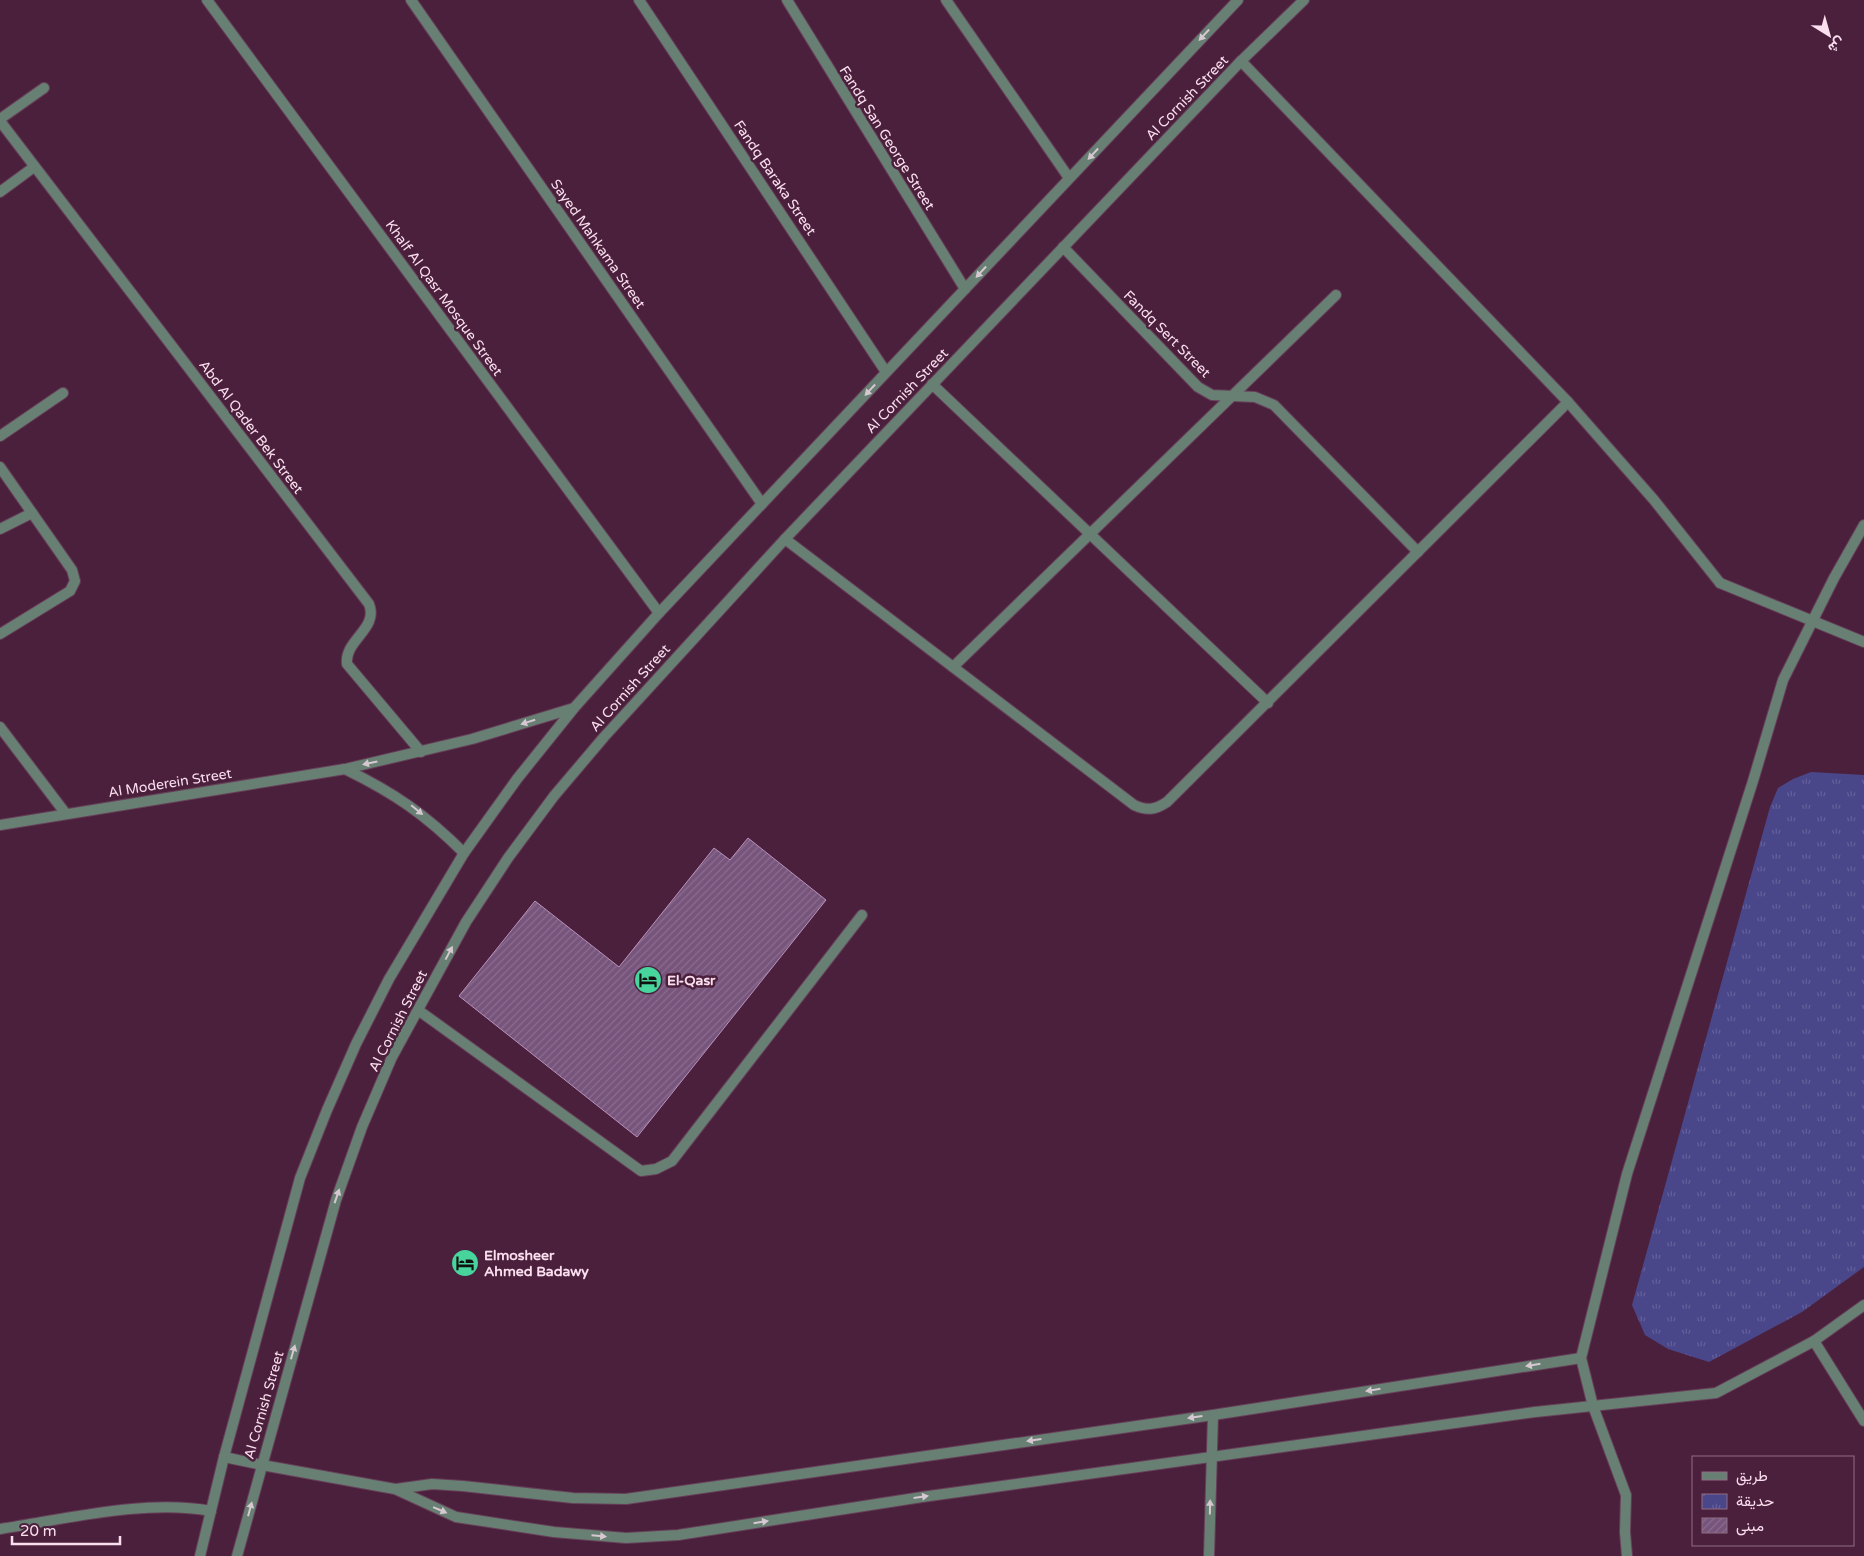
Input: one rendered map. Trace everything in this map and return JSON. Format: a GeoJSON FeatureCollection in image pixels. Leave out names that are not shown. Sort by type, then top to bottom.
{"type":"FeatureCollection","features":[{"type":"Feature","properties":{"kind":"street","name":"Khalf Al Qasr Mosque Street"},"geometry":{"type":"LineString","coordinates":[[207,0],[659,613]]}},
{"type":"Feature","properties":{"kind":"street","name":"Sayed Mahkama Street"},"geometry":{"type":"LineString","coordinates":[[411,0],[762,504]]}},
{"type":"Feature","properties":{"kind":"street","name":"Fandq Baraka Street"},"geometry":{"type":"LineString","coordinates":[[640,0],[886,372]]}},
{"type":"Feature","properties":{"kind":"street","name":"Fandq San George Street"},"geometry":{"type":"LineString","coordinates":[[787,0],[964,290]]}},
{"type":"Feature","properties":{"kind":"street"},"geometry":{"type":"LineString","coordinates":[[946,0],[1069,178]]}},
{"type":"Feature","properties":{"kind":"street","name":"Al Cornish Street"},"geometry":{"type":"LineString","coordinates":[[200,1556],[224,1457],[300,1178],[356,1044],[389,979],[464,853],[517,779],[574,708],[659,613],[1238,0]]}},
{"type":"Feature","properties":{"kind":"street","name":"Al Cornish Street"},"geometry":{"type":"LineString","coordinates":[[237,1556],[336,1200],[362,1127],[392,1057],[466,922],[508,858],[554,796],[604,737],[785,539],[1241,61],[1304,0]]}},
{"type":"Feature","properties":{"kind":"street"},"geometry":{"type":"LineString","coordinates":[[1241,61],[1568,402],[1654,500],[1720,583],[1864,642]]}},
{"type":"Feature","properties":{"kind":"street"},"geometry":{"type":"LineString","coordinates":[[0,120],[44,88]]}},
{"type":"Feature","properties":{"kind":"street","name":"Abd Al Qader Bek Street"},"geometry":{"type":"LineString","coordinates":[[0,120],[369,604],[372,616],[370,622],[348,650],[347,664],[421,752]]}},
{"type":"Feature","properties":{"kind":"street"},"geometry":{"type":"LineString","coordinates":[[0,192],[34,167]]}},
{"type":"Feature","properties":{"kind":"street","name":"Fandq Sert Street"},"geometry":{"type":"LineString","coordinates":[[1064,247],[1198,387],[1212,395],[1255,397],[1274,405],[1418,552]]}},
{"type":"Feature","properties":{"kind":"street"},"geometry":{"type":"LineString","coordinates":[[953,667],[1336,295]]}},
{"type":"Feature","properties":{"kind":"street"},"geometry":{"type":"LineString","coordinates":[[932,384],[1268,703]]}},
{"type":"Feature","properties":{"kind":"street"},"geometry":{"type":"LineString","coordinates":[[0,436],[62,393]]}},
{"type":"Feature","properties":{"kind":"street"},"geometry":{"type":"LineString","coordinates":[[785,539],[1134,805],[1144,810],[1156,809],[1167,802],[1268,703],[1568,402]]}},
{"type":"Feature","properties":{"kind":"street"},"geometry":{"type":"LineString","coordinates":[[0,467],[72,570],[76,581],[70,591],[0,634]]}},
{"type":"Feature","properties":{"kind":"street"},"geometry":{"type":"LineString","coordinates":[[0,530],[32,513]]}},
{"type":"Feature","properties":{"kind":"street"},"geometry":{"type":"LineString","coordinates":[[1627,1556],[1625,1532],[1626,1495],[1593,1406],[1581,1358],[1627,1174],[1750,790],[1783,680],[1864,524]]}},
{"type":"Feature","properties":{"kind":"street","name":"Al Moderein Street"},"geometry":{"type":"LineString","coordinates":[[0,825],[344,769],[472,739],[574,708]]}},
{"type":"Feature","properties":{"kind":"street"},"geometry":{"type":"LineString","coordinates":[[0,727],[66,814]]}},
{"type":"Feature","properties":{"kind":"street"},"geometry":{"type":"LineString","coordinates":[[344,769],[379,785],[411,806],[464,853]]}},
{"type":"Feature","properties":{"kind":"street"},"geometry":{"type":"LineString","coordinates":[[418,1010],[641,1171],[656,1169],[672,1161],[862,915]]}},
{"type":"Feature","properties":{"kind":"street"},"geometry":{"type":"LineString","coordinates":[[224,1457],[395,1489],[456,1516],[554,1532],[626,1538],[678,1535],[922,1497],[1211,1457],[1526,1414],[1716,1393],[1814,1341],[1864,1305]]}},
{"type":"Feature","properties":{"kind":"street"},"geometry":{"type":"LineString","coordinates":[[1814,1341],[1864,1421]]}},
{"type":"Feature","properties":{"kind":"street"},"geometry":{"type":"LineString","coordinates":[[395,1489],[432,1484],[573,1498],[626,1499],[1213,1415],[1581,1358]]}},
{"type":"Feature","properties":{"kind":"street"},"geometry":{"type":"LineString","coordinates":[[1209,1556],[1213,1415]]}},
{"type":"Feature","properties":{"kind":"street"},"geometry":{"type":"LineString","coordinates":[[0,1529],[155,1506],[191,1507],[211,1511]]}},
{"type":"Feature","properties":{"kind":"green space"},"geometry":{"type":"Polygon","coordinates":[[[1811,772],[1864,775],[1864,1267],[1802,1312],[1709,1362],[1668,1349],[1645,1335],[1632,1305],[1770,807],[1778,788],[1793,779],[1811,772]]]}},
{"type":"Feature","properties":{"kind":"building"},"geometry":{"type":"Polygon","coordinates":[[[748,838],[826,900],[637,1137],[459,996],[535,901],[619,967],[714,848],[730,860],[748,838]]]}},
{"type":"Feature","properties":{"kind":"place","name":"El-Qasr"},"geometry":{"type":"Point","coordinates":[648,980]}},
{"type":"Feature","properties":{"kind":"place","name":"Elmosheer Ahmed Badawy"},"geometry":{"type":"Point","coordinates":[465,1263]}}]}
